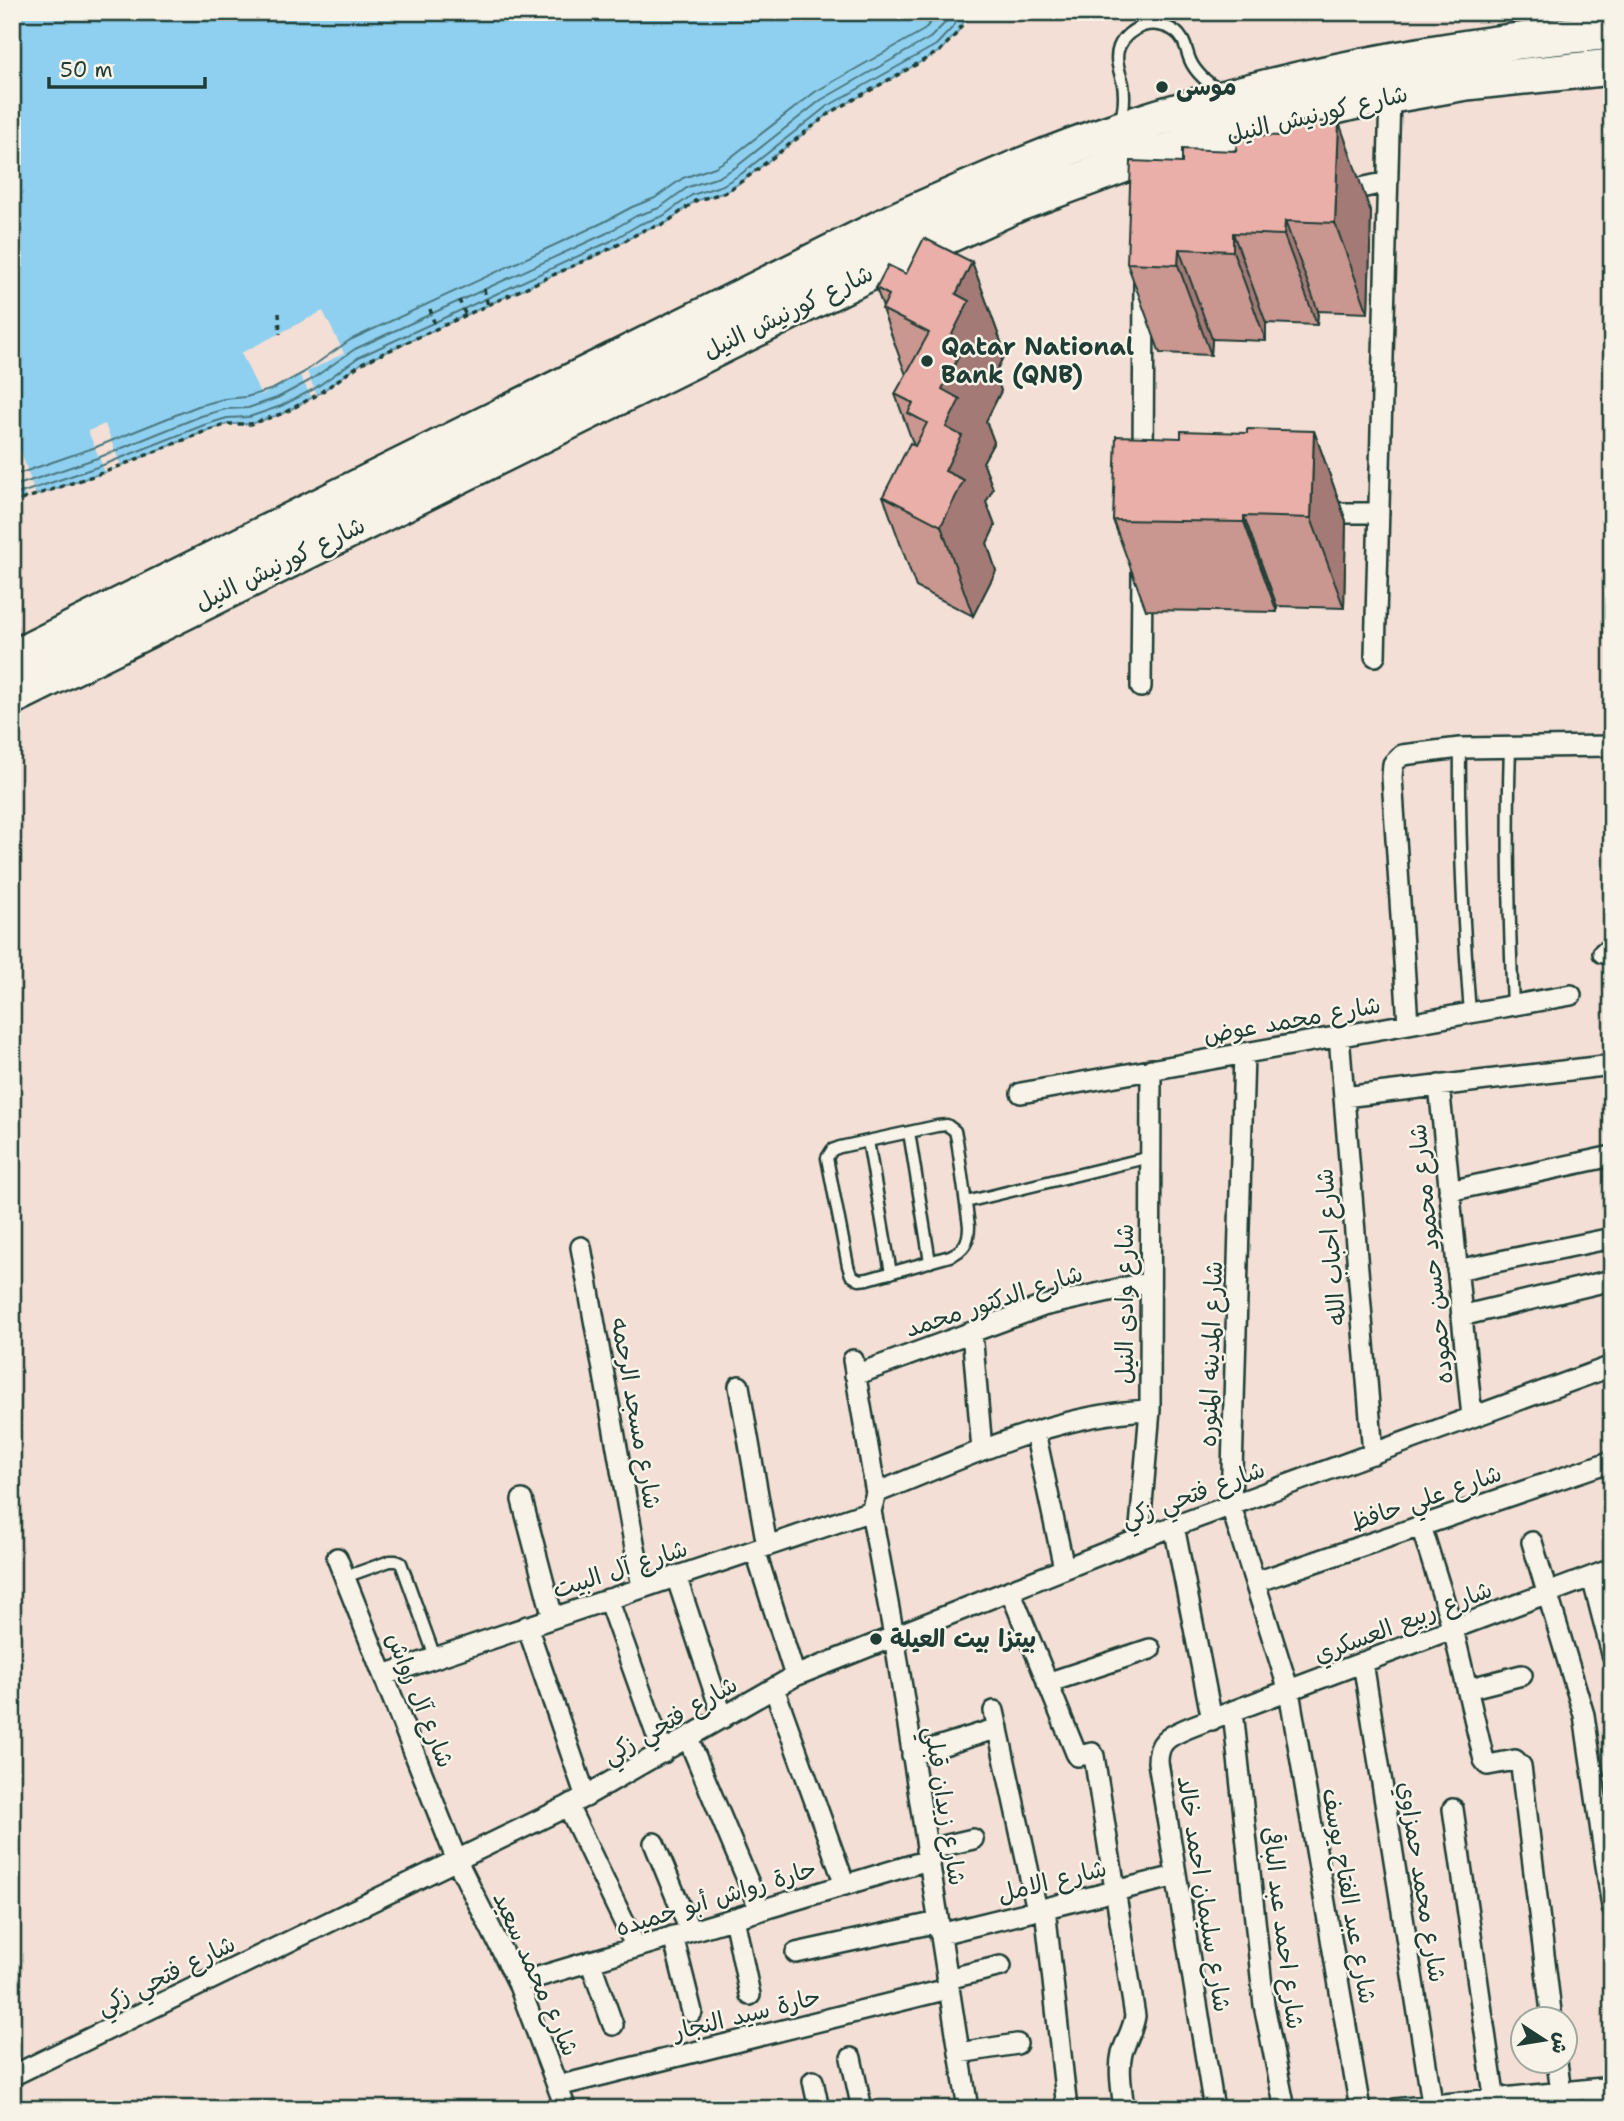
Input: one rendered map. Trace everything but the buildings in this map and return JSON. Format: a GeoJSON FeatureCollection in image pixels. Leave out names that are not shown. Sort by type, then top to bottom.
{"type":"FeatureCollection","features":[{"type":"Feature","properties":{"kind":"highway","name":"شارع كورنيش النيل"},"geometry":{"type":"LineString","coordinates":[[12,659],[897,220],[1006,172],[1117,131],[1233,96],[1346,68],[1463,48],[1612,31]]}},
{"type":"Feature","properties":{"kind":"highway","name":"شارع كورنيش النيل"},"geometry":{"type":"LineString","coordinates":[[12,697],[913,251],[1019,203],[1128,163],[1241,129],[1352,102],[1466,82],[1612,67]]}},
{"type":"Feature","properties":{"kind":"street"},"geometry":{"type":"LineString","coordinates":[[1375,656],[1390,95]]}},
{"type":"Feature","properties":{"kind":"street"},"geometry":{"type":"LineString","coordinates":[[1322,196],[1388,182]]}},
{"type":"Feature","properties":{"kind":"street"},"geometry":{"type":"LineString","coordinates":[[1143,485],[1145,269]]}},
{"type":"Feature","properties":{"kind":"street"},"geometry":{"type":"LineString","coordinates":[[1295,513],[1379,513]]}},
{"type":"Feature","properties":{"kind":"street"},"geometry":{"type":"LineString","coordinates":[[1141,687],[1142,552]]}},
{"type":"Feature","properties":{"kind":"street"},"geometry":{"type":"LineString","coordinates":[[1408,1024],[1392,777],[1394,764],[1402,755],[1414,752],[1460,748],[1612,746]]}},
{"type":"Feature","properties":{"kind":"street","name":"شارع محمد عوض"},"geometry":{"type":"LineString","coordinates":[[1021,1093],[1571,995]]}},
{"type":"Feature","properties":{"kind":"street","name":"شارع احباب الله"},"geometry":{"type":"LineString","coordinates":[[1339,1036],[1373,1454]]}},
{"type":"Feature","properties":{"kind":"street","name":"شارع المدينه المنوره"},"geometry":{"type":"LineString","coordinates":[[1244,1053],[1231,1506],[1289,1691]]}},
{"type":"Feature","properties":{"kind":"street"},"geometry":{"type":"LineString","coordinates":[[1344,1097],[1612,1065]]}},
{"type":"Feature","properties":{"kind":"street","name":"شارع وادى النيل"},"geometry":{"type":"LineString","coordinates":[[1139,1539],[1150,1410],[1151,1069]]}},
{"type":"Feature","properties":{"kind":"street","name":"شارع محمود حسن حموده"},"geometry":{"type":"LineString","coordinates":[[1439,1085],[1472,1417]]}},
{"type":"Feature","properties":{"kind":"street"},"geometry":{"type":"LineString","coordinates":[[1449,1191],[1612,1156]]}},
{"type":"Feature","properties":{"kind":"street"},"geometry":{"type":"LineString","coordinates":[[1457,1270],[1612,1238]]}},
{"type":"Feature","properties":{"kind":"street","name":"شارع مسجد الرحمه"},"geometry":{"type":"LineString","coordinates":[[581,1247],[642,1587]]}},
{"type":"Feature","properties":{"kind":"street"},"geometry":{"type":"LineString","coordinates":[[1461,1316],[1612,1280]]}},
{"type":"Feature","properties":{"kind":"street","name":"شارع الدكتور محمد"},"geometry":{"type":"LineString","coordinates":[[854,1367],[972,1332],[1043,1306],[1150,1282]]}},
{"type":"Feature","properties":{"kind":"street"},"geometry":{"type":"LineString","coordinates":[[972,1332],[982,1450]]}},
{"type":"Feature","properties":{"kind":"street","name":"شارع فتحي زكي"},"geometry":{"type":"LineString","coordinates":[[12,2076],[586,1797],[795,1676],[1139,1539],[1612,1366]]}},
{"type":"Feature","properties":{"kind":"street","name":"شارع زيدان قبلي"},"geometry":{"type":"LineString","coordinates":[[854,1367],[968,2109]]}},
{"type":"Feature","properties":{"kind":"street"},"geometry":{"type":"LineString","coordinates":[[739,1386],[761,1548],[795,1676]]}},
{"type":"Feature","properties":{"kind":"street","name":"شارع آل البيت"},"geometry":{"type":"LineString","coordinates":[[384,1675],[761,1548],[874,1502],[982,1450],[1035,1432],[1117,1411],[1150,1410]]}},
{"type":"Feature","properties":{"kind":"street"},"geometry":{"type":"LineString","coordinates":[[1035,1432],[1064,1569]]}},
{"type":"Feature","properties":{"kind":"street","name":"شارع علي حافظ"},"geometry":{"type":"LineString","coordinates":[[1256,1582],[1612,1461]]}},
{"type":"Feature","properties":{"kind":"street"},"geometry":{"type":"LineString","coordinates":[[522,1500],[553,1618]]}},
{"type":"Feature","properties":{"kind":"street"},"geometry":{"type":"LineString","coordinates":[[1421,1526],[1453,1629],[1485,1763],[1491,1765],[1515,1760],[1521,1766],[1550,2006]]}},
{"type":"Feature","properties":{"kind":"street"},"geometry":{"type":"LineString","coordinates":[[1174,1527],[1212,1720]]}},
{"type":"Feature","properties":{"kind":"street"},"geometry":{"type":"LineString","coordinates":[[1532,1542],[1584,1715],[1612,1907]]}},
{"type":"Feature","properties":{"kind":"street","name":"شارع آل رواش"},"geometry":{"type":"LineString","coordinates":[[337,1558],[457,1861]]}},
{"type":"Feature","properties":{"kind":"street","name":"شارع ربيع العسكري"},"geometry":{"type":"LineString","coordinates":[[1212,1720],[1612,1569]]}},
{"type":"Feature","properties":{"kind":"street"},"geometry":{"type":"LineString","coordinates":[[676,1576],[723,1718]]}},
{"type":"Feature","properties":{"kind":"street"},"geometry":{"type":"LineString","coordinates":[[1592,1577],[1612,1654]]}},
{"type":"Feature","properties":{"kind":"street"},"geometry":{"type":"LineString","coordinates":[[1010,1590],[1077,1755],[1092,1753],[1094,1756],[1135,2016],[1121,2064],[1124,2109]]}},
{"type":"Feature","properties":{"kind":"street"},"geometry":{"type":"LineString","coordinates":[[608,1599],[663,1753]]}},
{"type":"Feature","properties":{"kind":"street"},"geometry":{"type":"LineString","coordinates":[[527,1626],[586,1797]]}},
{"type":"Feature","properties":{"kind":"street"},"geometry":{"type":"LineString","coordinates":[[1047,1683],[1150,1649]]}},
{"type":"Feature","properties":{"kind":"street","name":"شارع محمد حمزاوي"},"geometry":{"type":"LineString","coordinates":[[1363,1662],[1433,2107]]}},
{"type":"Feature","properties":{"kind":"street"},"geometry":{"type":"LineString","coordinates":[[1467,1689],[1522,1675]]}},
{"type":"Feature","properties":{"kind":"street"},"geometry":{"type":"LineString","coordinates":[[774,1688],[845,1885]]}},
{"type":"Feature","properties":{"kind":"street","name":"شارع عبد الفتاح يوسف"},"geometry":{"type":"LineString","coordinates":[[1289,1691],[1360,2109]]}},
{"type":"Feature","properties":{"kind":"street","name":"شارع احمد عبد الباقى"},"geometry":{"type":"LineString","coordinates":[[1233,1712],[1264,2005],[1285,2109]]}},
{"type":"Feature","properties":{"kind":"street"},"geometry":{"type":"LineString","coordinates":[[912,1755],[996,1719],[1041,1909],[1067,2109]]}},
{"type":"Feature","properties":{"kind":"street","name":"شارع سليمان احمد خالد"},"geometry":{"type":"LineString","coordinates":[[1212,1720],[1165,1741],[1159,1751],[1158,1762],[1214,2109]]}},
{"type":"Feature","properties":{"kind":"street"},"geometry":{"type":"LineString","coordinates":[[688,1738],[760,1910]]}},
{"type":"Feature","properties":{"kind":"street"},"geometry":{"type":"LineString","coordinates":[[568,1806],[636,1947]]}},
{"type":"Feature","properties":{"kind":"street"},"geometry":{"type":"LineString","coordinates":[[1453,1809],[1496,2104]]}},
{"type":"Feature","properties":{"kind":"street","name":"حارة رواش أبو حميده"},"geometry":{"type":"LineString","coordinates":[[518,1983],[845,1885],[973,1839]]}},
{"type":"Feature","properties":{"kind":"street"},"geometry":{"type":"LineString","coordinates":[[654,1843],[682,1934],[692,2012]]}},
{"type":"Feature","properties":{"kind":"street","name":"شارع محمد سعيد"},"geometry":{"type":"LineString","coordinates":[[457,1861],[518,1983],[566,2109]]}},
{"type":"Feature","properties":{"kind":"street","name":"شارع الامل"},"geometry":{"type":"LineString","coordinates":[[796,1953],[1041,1909],[1177,1876]]}},
{"type":"Feature","properties":{"kind":"street"},"geometry":{"type":"LineString","coordinates":[[734,1918],[750,1995]]}},
{"type":"Feature","properties":{"kind":"street"},"geometry":{"type":"LineString","coordinates":[[590,1961],[613,2025]]}},
{"type":"Feature","properties":{"kind":"street","name":"حارة سيد النجار"},"geometry":{"type":"LineString","coordinates":[[558,2086],[948,1984],[1001,1966]]}},
{"type":"Feature","properties":{"kind":"street"},"geometry":{"type":"LineString","coordinates":[[959,2053],[1017,2044]]}},
{"type":"Feature","properties":{"kind":"street"},"geometry":{"type":"LineString","coordinates":[[851,2057],[862,2109]]}},
{"type":"Feature","properties":{"kind":"street"},"geometry":{"type":"LineString","coordinates":[[1559,2076],[1561,2092]]}},
{"type":"Feature","properties":{"kind":"street"},"geometry":{"type":"LineString","coordinates":[[813,2081],[819,2109]]}},
{"type":"Feature","properties":{"kind":"street"},"geometry":{"type":"LineString","coordinates":[[1395,2109],[1496,2104],[1561,2092],[1600,2095]]}},
{"type":"Feature","properties":{"kind":"lane"},"geometry":{"type":"LineString","coordinates":[[1117,131],[1124,98],[1117,57],[1120,46],[1137,28],[1148,24],[1161,25],[1182,38],[1190,61],[1201,76],[1216,89],[1233,96]]}},
{"type":"Feature","properties":{"kind":"lane"},"geometry":{"type":"LineString","coordinates":[[1510,747],[1507,829],[1513,1005]]}},
{"type":"Feature","properties":{"kind":"lane"},"geometry":{"type":"LineString","coordinates":[[1460,748],[1459,836],[1470,1013]]}},
{"type":"Feature","properties":{"kind":"lane"},"geometry":{"type":"LineString","coordinates":[[947,1125],[955,1131],[966,1202],[969,1236],[966,1245],[959,1252],[930,1262],[859,1280],[851,1275],[827,1158],[832,1150],[909,1132],[947,1125]]}},
{"type":"Feature","properties":{"kind":"lane"},"geometry":{"type":"LineString","coordinates":[[909,1132],[930,1262]]}},
{"type":"Feature","properties":{"kind":"lane"},"geometry":{"type":"LineString","coordinates":[[868,1141],[891,1273]]}},
{"type":"Feature","properties":{"kind":"lane"},"geometry":{"type":"LineString","coordinates":[[966,1202],[1150,1157]]}},
{"type":"Feature","properties":{"kind":"lane"},"geometry":{"type":"LineString","coordinates":[[345,1577],[390,1561],[401,1563],[435,1657]]}},
{"type":"Feature","properties":{"kind":"path"},"geometry":{"type":"LineString","coordinates":[[12,503],[105,472],[206,431],[228,424],[251,424],[284,413],[317,395],[362,363],[614,247],[644,230],[666,223],[695,201],[726,192],[830,113],[940,51],[957,33],[970,12]]}},
{"type":"Feature","properties":{"kind":"path"},"geometry":{"type":"LineString","coordinates":[[484,289],[488,306]]}},
{"type":"Feature","properties":{"kind":"path"},"geometry":{"type":"LineString","coordinates":[[459,300],[466,316]]}},
{"type":"Feature","properties":{"kind":"path"},"geometry":{"type":"LineString","coordinates":[[430,309],[436,329]]}},
{"type":"Feature","properties":{"kind":"path"},"geometry":{"type":"LineString","coordinates":[[279,313],[280,334]]}},
{"type":"Feature","properties":{"kind":"water"},"geometry":{"type":"Polygon","coordinates":[[[12,12],[970,12],[957,33],[940,51],[830,113],[726,192],[695,201],[666,223],[644,230],[614,247],[362,363],[317,395],[284,413],[251,424],[228,424],[206,431],[105,472],[12,503],[12,12]]]}},
{"type":"Feature","properties":{"kind":"pier"},"geometry":{"type":"Polygon","coordinates":[[[323,311],[344,353],[307,372],[317,395],[312,398],[300,376],[261,395],[241,353],[323,311]]]}},
{"type":"Feature","properties":{"kind":"pier"},"geometry":{"type":"Polygon","coordinates":[[[105,424],[121,466],[105,472],[88,431],[105,424]]]}},
{"type":"Feature","properties":{"kind":"pier"},"geometry":{"type":"Polygon","coordinates":[[[21,452],[36,496],[26,499],[12,462],[12,455],[21,452]]]}},
{"type":"Feature","properties":{"kind":"place","name":"موسى"},"geometry":{"type":"Point","coordinates":[1162,87]}},
{"type":"Feature","properties":{"kind":"place","name":"Qatar National Bank (QNB)"},"geometry":{"type":"Point","coordinates":[927,361]}},
{"type":"Feature","properties":{"kind":"place","name":"بيتزا بيت العيلة"},"geometry":{"type":"Point","coordinates":[876,1639]}}]}
